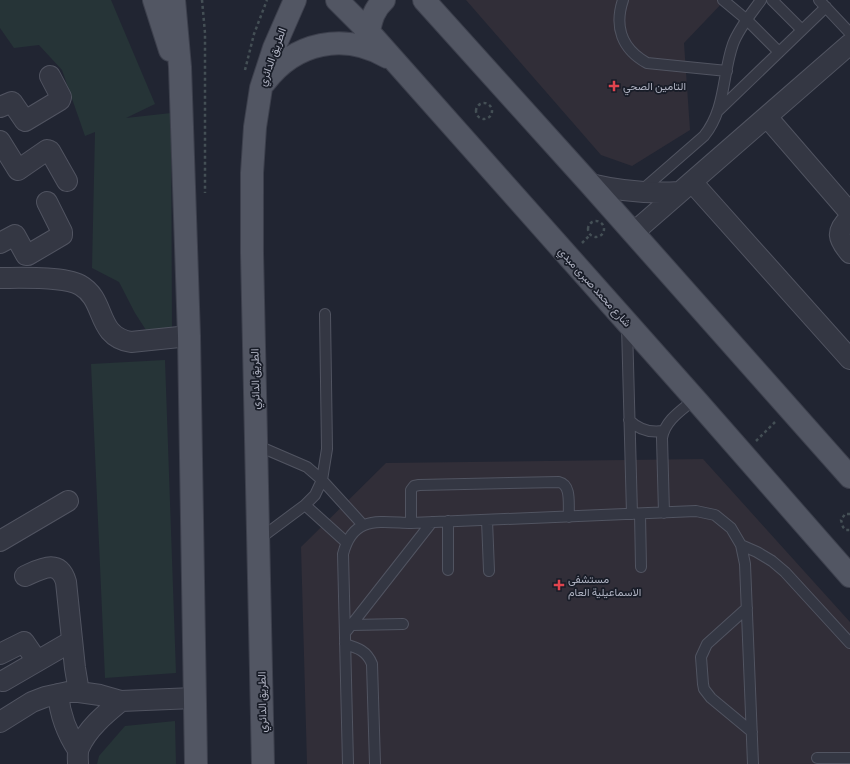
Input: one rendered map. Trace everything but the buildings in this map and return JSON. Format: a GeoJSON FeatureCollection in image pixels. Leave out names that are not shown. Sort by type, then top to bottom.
{"type":"FeatureCollection","features":[{"type":"Feature","properties":{"kind":"main road"},"geometry":{"type":"LineString","coordinates":[[154,0],[171,52],[180,67]]}},
{"type":"Feature","properties":{"kind":"main road"},"geometry":{"type":"LineString","coordinates":[[174,0],[180,67],[189,336],[196,764]]}},
{"type":"Feature","properties":{"kind":"main road","name":"الطريق الدائري"},"geometry":{"type":"LineString","coordinates":[[264,764],[252,253],[252,174],[261,88],[274,48],[295,0]]}},
{"type":"Feature","properties":{"kind":"main road","name":"شارع محمد صبرى مبدي"},"geometry":{"type":"LineString","coordinates":[[337,0],[369,32],[392,60],[695,399],[850,576]]}},
{"type":"Feature","properties":{"kind":"main road"},"geometry":{"type":"LineString","coordinates":[[369,32],[375,10],[384,0]]}},
{"type":"Feature","properties":{"kind":"main road"},"geometry":{"type":"LineString","coordinates":[[424,0],[590,184],[850,477]]}},
{"type":"Feature","properties":{"kind":"main road"},"geometry":{"type":"LineString","coordinates":[[261,88],[272,73],[286,60],[303,51],[321,45],[340,43],[358,45],[376,51],[392,60]]}},
{"type":"Feature","properties":{"kind":"street"},"geometry":{"type":"LineString","coordinates":[[633,233],[850,44]]}},
{"type":"Feature","properties":{"kind":"street"},"geometry":{"type":"LineString","coordinates":[[0,107],[12,102],[25,121],[60,100],[61,97],[50,76]]}},
{"type":"Feature","properties":{"kind":"street"},"geometry":{"type":"LineString","coordinates":[[767,117],[850,212]]}},
{"type":"Feature","properties":{"kind":"street"},"geometry":{"type":"LineString","coordinates":[[2,147],[19,170],[48,150],[67,181]]}},
{"type":"Feature","properties":{"kind":"street"},"geometry":{"type":"LineString","coordinates":[[590,184],[614,190],[659,194],[685,187]]}},
{"type":"Feature","properties":{"kind":"street"},"geometry":{"type":"LineString","coordinates":[[685,187],[850,359]]}},
{"type":"Feature","properties":{"kind":"street"},"geometry":{"type":"LineString","coordinates":[[0,243],[15,235],[26,255],[28,255],[62,235],[62,232],[47,202]]}},
{"type":"Feature","properties":{"kind":"street"},"geometry":{"type":"LineString","coordinates":[[850,218],[842,227],[839,236],[842,244],[850,253]]}},
{"type":"Feature","properties":{"kind":"street"},"geometry":{"type":"LineString","coordinates":[[0,278],[68,280],[81,285],[91,294],[98,305],[107,328],[111,333],[124,341],[131,342],[189,336]]}},
{"type":"Feature","properties":{"kind":"street"},"geometry":{"type":"LineString","coordinates":[[0,541],[68,501]]}},
{"type":"Feature","properties":{"kind":"street"},"geometry":{"type":"LineString","coordinates":[[25,576],[46,567],[52,567],[62,573],[66,582],[79,692]]}},
{"type":"Feature","properties":{"kind":"street"},"geometry":{"type":"LineString","coordinates":[[21,708],[2,684],[72,640]]}},
{"type":"Feature","properties":{"kind":"street"},"geometry":{"type":"LineString","coordinates":[[0,654],[24,642],[37,661]]}},
{"type":"Feature","properties":{"kind":"street"},"geometry":{"type":"LineString","coordinates":[[0,722],[32,702],[58,694],[79,692],[100,695],[121,701],[194,698]]}},
{"type":"Feature","properties":{"kind":"street"},"geometry":{"type":"LineString","coordinates":[[58,694],[59,709],[78,757]]}},
{"type":"Feature","properties":{"kind":"street"},"geometry":{"type":"LineString","coordinates":[[78,757],[87,735],[97,722],[121,701]]}},
{"type":"Feature","properties":{"kind":"lane"},"geometry":{"type":"LineString","coordinates":[[623,0],[620,9],[619,24],[622,37],[637,58],[648,63],[727,71]]}},
{"type":"Feature","properties":{"kind":"lane"},"geometry":{"type":"LineString","coordinates":[[723,0],[747,20],[779,52]]}},
{"type":"Feature","properties":{"kind":"lane"},"geometry":{"type":"LineString","coordinates":[[639,193],[710,129],[718,112],[733,44],[761,0]]}},
{"type":"Feature","properties":{"kind":"lane"},"geometry":{"type":"LineString","coordinates":[[772,0],[802,30]]}},
{"type":"Feature","properties":{"kind":"lane"},"geometry":{"type":"LineString","coordinates":[[718,112],[802,30],[822,3],[850,33]]}},
{"type":"Feature","properties":{"kind":"lane"},"geometry":{"type":"LineString","coordinates":[[258,540],[305,505],[315,495],[322,480],[328,449],[325,314]]}},
{"type":"Feature","properties":{"kind":"lane"},"geometry":{"type":"LineString","coordinates":[[627,323],[629,420],[641,568]]}},
{"type":"Feature","properties":{"kind":"lane"},"geometry":{"type":"LineString","coordinates":[[664,513],[662,438],[670,420],[695,399]]}},
{"type":"Feature","properties":{"kind":"lane"},"geometry":{"type":"LineString","coordinates":[[629,420],[641,429],[656,432],[664,431]]}},
{"type":"Feature","properties":{"kind":"lane"},"geometry":{"type":"LineString","coordinates":[[256,445],[307,467],[322,480],[363,525]]}},
{"type":"Feature","properties":{"kind":"lane"},"geometry":{"type":"LineString","coordinates":[[411,523],[411,490],[414,486],[419,485],[559,482],[563,483],[568,489],[569,516]]}},
{"type":"Feature","properties":{"kind":"lane"},"geometry":{"type":"LineString","coordinates":[[305,505],[346,542]]}},
{"type":"Feature","properties":{"kind":"lane"},"geometry":{"type":"LineString","coordinates":[[348,764],[345,644],[348,629],[343,554],[346,542],[353,532],[363,525],[374,522],[411,523],[696,511],[715,515],[731,528],[741,545],[745,564],[753,764]]}},
{"type":"Feature","properties":{"kind":"lane"},"geometry":{"type":"LineString","coordinates":[[487,520],[489,571]]}},
{"type":"Feature","properties":{"kind":"lane"},"geometry":{"type":"LineString","coordinates":[[448,521],[448,570]]}},
{"type":"Feature","properties":{"kind":"lane"},"geometry":{"type":"LineString","coordinates":[[348,629],[432,522]]}},
{"type":"Feature","properties":{"kind":"lane"},"geometry":{"type":"LineString","coordinates":[[741,545],[772,561],[785,572],[850,643]]}},
{"type":"Feature","properties":{"kind":"lane"},"geometry":{"type":"LineString","coordinates":[[747,608],[707,644],[701,656],[704,689],[711,698],[752,732]]}},
{"type":"Feature","properties":{"kind":"lane"},"geometry":{"type":"LineString","coordinates":[[348,629],[402,624]]}},
{"type":"Feature","properties":{"kind":"lane"},"geometry":{"type":"LineString","coordinates":[[345,644],[362,650],[367,654],[372,664],[375,764]]}},
{"type":"Feature","properties":{"kind":"lane"},"geometry":{"type":"LineString","coordinates":[[817,758],[850,758]]}},
{"type":"Feature","properties":{"kind":"path"},"geometry":{"type":"LineString","coordinates":[[484,103],[487,104],[492,110],[492,114],[486,119],[481,119],[476,114],[477,106],[484,103]]}},
{"type":"Feature","properties":{"kind":"path"},"geometry":{"type":"LineString","coordinates":[[596,221],[599,222],[604,228],[604,232],[598,237],[594,237],[588,232],[590,225],[596,221]]}},
{"type":"Feature","properties":{"kind":"path"},"geometry":{"type":"LineString","coordinates":[[742,454],[789,409]]}},
{"type":"Feature","properties":{"kind":"path"},"geometry":{"type":"LineString","coordinates":[[850,514],[845,514],[841,520],[843,527],[846,530],[850,530]]}},
{"type":"Feature","properties":{"kind":"shaded area"},"geometry":{"type":"Polygon","coordinates":[[[0,0],[111,0],[155,104],[126,118],[171,113],[172,330],[146,330],[135,313],[119,282],[92,268],[95,132],[85,136],[62,70],[39,45],[14,48],[0,28],[0,0]]]}},
{"type":"Feature","properties":{"kind":"shaded area","name":"التامين الصحي"},"geometry":{"type":"Polygon","coordinates":[[[466,0],[725,0],[684,43],[690,130],[632,166],[601,155],[466,0]]]}},
{"type":"Feature","properties":{"kind":"shaded area"},"geometry":{"type":"Polygon","coordinates":[[[165,360],[176,673],[105,678],[91,364],[165,360]]]}},
{"type":"Feature","properties":{"kind":"shaded area","name":"مستشفى الاسماعيلية العام"},"geometry":{"type":"Polygon","coordinates":[[[703,459],[850,622],[850,764],[307,764],[301,547],[386,463],[703,459]]]}},
{"type":"Feature","properties":{"kind":"shaded area"},"geometry":{"type":"Polygon","coordinates":[[[175,721],[176,764],[97,764],[99,756],[125,726],[175,721]]]}},
{"type":"Feature","properties":{"kind":"place","name":"التامين الصحي"},"geometry":{"type":"Point","coordinates":[614,86]}},
{"type":"Feature","properties":{"kind":"place","name":"مستشفى الاسماعيلية العام"},"geometry":{"type":"Point","coordinates":[559,585]}}]}
